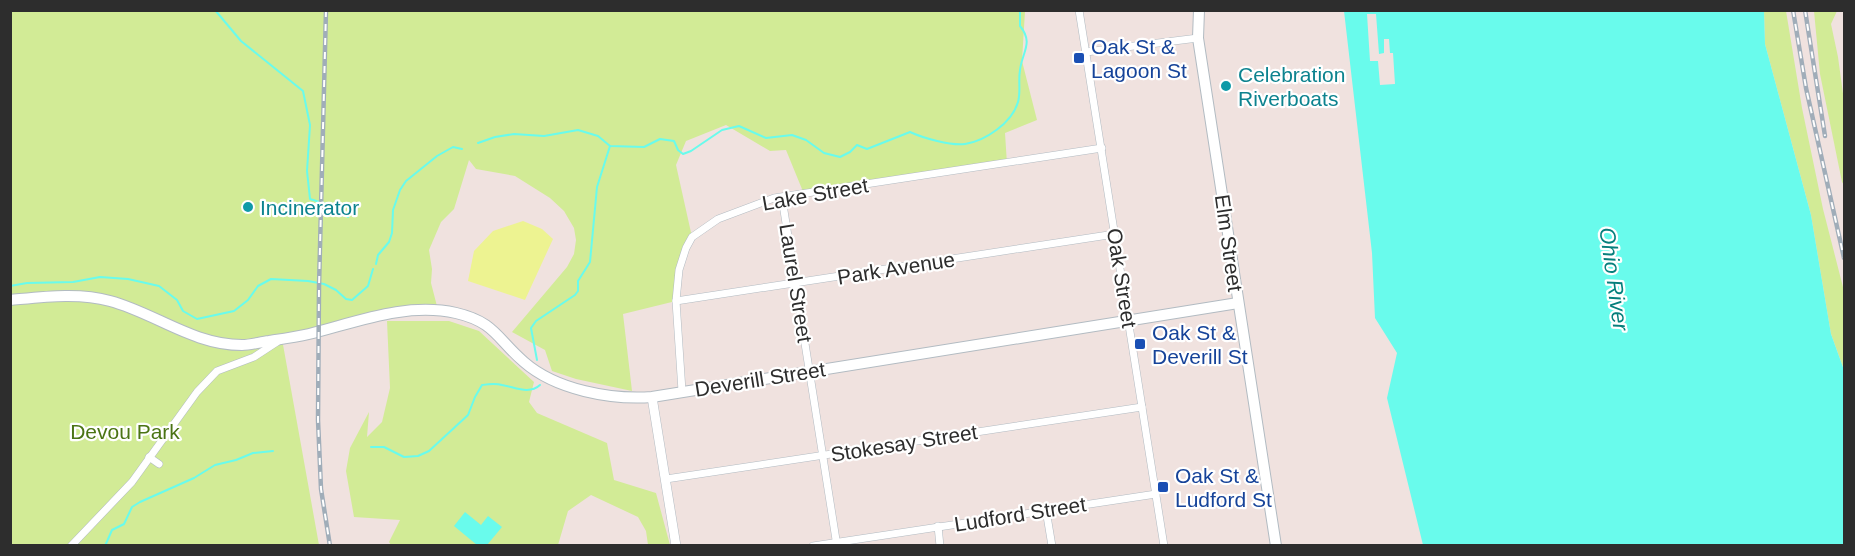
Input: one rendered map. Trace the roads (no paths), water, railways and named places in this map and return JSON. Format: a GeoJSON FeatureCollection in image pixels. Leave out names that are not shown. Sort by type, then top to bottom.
{"type":"FeatureCollection","features":[{"type":"Feature","properties":{"kind":"main road","name":"Elm Street"},"geometry":{"type":"LineString","coordinates":[[1199,10],[1198,38],[1276,546]]}},
{"type":"Feature","properties":{"kind":"main road","name":"Deverill Street"},"geometry":{"type":"LineString","coordinates":[[10,300],[41,297],[109,300],[212,341],[242,345],[307,334],[394,312],[425,309],[457,313],[487,325],[523,362],[537,372],[596,394],[632,399],[1238,303]]}},
{"type":"Feature","properties":{"kind":"street","name":"Oak Street"},"geometry":{"type":"LineString","coordinates":[[1079,10],[1164,546]]}},
{"type":"Feature","properties":{"kind":"street"},"geometry":{"type":"LineString","coordinates":[[1086,52],[1198,38]]}},
{"type":"Feature","properties":{"kind":"street","name":"Lake Street"},"geometry":{"type":"LineString","coordinates":[[681,391],[676,301],[679,270],[692,237],[718,219],[760,202],[1102,148]]}},
{"type":"Feature","properties":{"kind":"street","name":"Laurel Street"},"geometry":{"type":"LineString","coordinates":[[782,198],[837,544]]}},
{"type":"Feature","properties":{"kind":"street","name":"Park Avenue"},"geometry":{"type":"LineString","coordinates":[[676,301],[1115,234]]}},
{"type":"Feature","properties":{"kind":"street"},"geometry":{"type":"LineString","coordinates":[[71,546],[132,482],[197,392],[217,371],[254,357],[282,339]]}},
{"type":"Feature","properties":{"kind":"street"},"geometry":{"type":"LineString","coordinates":[[652,397],[676,546]]}},
{"type":"Feature","properties":{"kind":"street","name":"Stokesay Street"},"geometry":{"type":"LineString","coordinates":[[666,479],[1142,407]]}},
{"type":"Feature","properties":{"kind":"street"},"geometry":{"type":"LineString","coordinates":[[149,457],[159,464]]}},
{"type":"Feature","properties":{"kind":"street","name":"Ludford Street"},"geometry":{"type":"LineString","coordinates":[[813,546],[1156,494]]}},
{"type":"Feature","properties":{"kind":"street"},"geometry":{"type":"LineString","coordinates":[[1046,510],[1052,546]]}},
{"type":"Feature","properties":{"kind":"street"},"geometry":{"type":"LineString","coordinates":[[938,526],[940,546]]}},
{"type":"Feature","properties":{"kind":"water","name":"Ohio River"},"geometry":{"type":"Polygon","coordinates":[[[1344,11],[1764,11],[1765,44],[1811,215],[1831,334],[1844,370],[1844,545],[1423,545],[1387,398],[1397,353],[1375,318],[1372,253],[1344,11]]]}},
{"type":"Feature","properties":{"kind":"water"},"geometry":{"type":"Polygon","coordinates":[[[465,512],[481,525],[488,516],[502,527],[487,545],[477,545],[454,526],[465,512]]]}},
{"type":"Feature","properties":{"kind":"waterway"},"geometry":{"type":"LineString","coordinates":[[215,10],[241,41],[303,91],[310,125],[307,171],[310,199],[326,204],[348,217]]}},
{"type":"Feature","properties":{"kind":"waterway"},"geometry":{"type":"LineString","coordinates":[[478,143],[514,134],[544,136],[578,130],[598,136],[610,146],[644,147],[660,139],[674,141],[678,150],[683,154],[722,130],[739,126],[766,138],[792,135],[806,140],[824,153],[840,157],[857,145],[867,149],[910,132],[945,143],[965,144],[981,139],[997,130],[1015,110],[1018,102],[1021,64],[1027,43],[1020,26],[1020,10]]}},
{"type":"Feature","properties":{"kind":"waterway"},"geometry":{"type":"LineString","coordinates":[[537,360],[531,328],[536,321],[575,295],[578,291],[578,281],[590,262],[597,187],[610,146]]}},
{"type":"Feature","properties":{"kind":"waterway"},"geometry":{"type":"LineString","coordinates":[[376,264],[378,255],[389,242],[392,233],[393,210],[406,181],[437,156],[453,147],[462,149]]}},
{"type":"Feature","properties":{"kind":"waterway"},"geometry":{"type":"LineString","coordinates":[[10,286],[27,283],[73,282],[100,277],[128,279],[159,286],[177,300],[183,311],[197,319],[234,311],[248,300],[258,286],[271,279],[324,284],[336,290],[346,299],[352,300],[368,286],[373,269]]}},
{"type":"Feature","properties":{"kind":"waterway"},"geometry":{"type":"LineString","coordinates":[[371,447],[384,447],[404,457],[418,456],[429,451],[468,415],[482,385],[497,384],[522,390],[531,390],[540,385]]}},
{"type":"Feature","properties":{"kind":"waterway"},"geometry":{"type":"LineString","coordinates":[[105,546],[112,530],[124,524],[132,507],[140,502],[194,478],[215,465],[253,453],[273,451]]}},
{"type":"Feature","properties":{"kind":"railway"},"geometry":{"type":"LineString","coordinates":[[326,10],[318,420],[321,489],[330,546]]}},
{"type":"Feature","properties":{"kind":"railway"},"geometry":{"type":"LineString","coordinates":[[1793,10],[1806,88],[1844,258]]}},
{"type":"Feature","properties":{"kind":"railway"},"geometry":{"type":"LineString","coordinates":[[1805,10],[1825,136]]}},
{"type":"Feature","properties":{"kind":"place","name":"Oak St & Lagoon St"},"geometry":{"type":"Point","coordinates":[1079,58]}},
{"type":"Feature","properties":{"kind":"place","name":"Celebration Riverboats"},"geometry":{"type":"Point","coordinates":[1226,86]}},
{"type":"Feature","properties":{"kind":"place","name":"Incinerator"},"geometry":{"type":"Point","coordinates":[248,207]}},
{"type":"Feature","properties":{"kind":"place","name":"Oak St & Deverill St"},"geometry":{"type":"Point","coordinates":[1140,344]}},
{"type":"Feature","properties":{"kind":"place","name":"Oak St & Ludford St"},"geometry":{"type":"Point","coordinates":[1163,487]}},
{"type":"Feature","properties":{"kind":"park label","name":"Devou Park"},"geometry":{"type":"Point","coordinates":[125,431]}}]}
